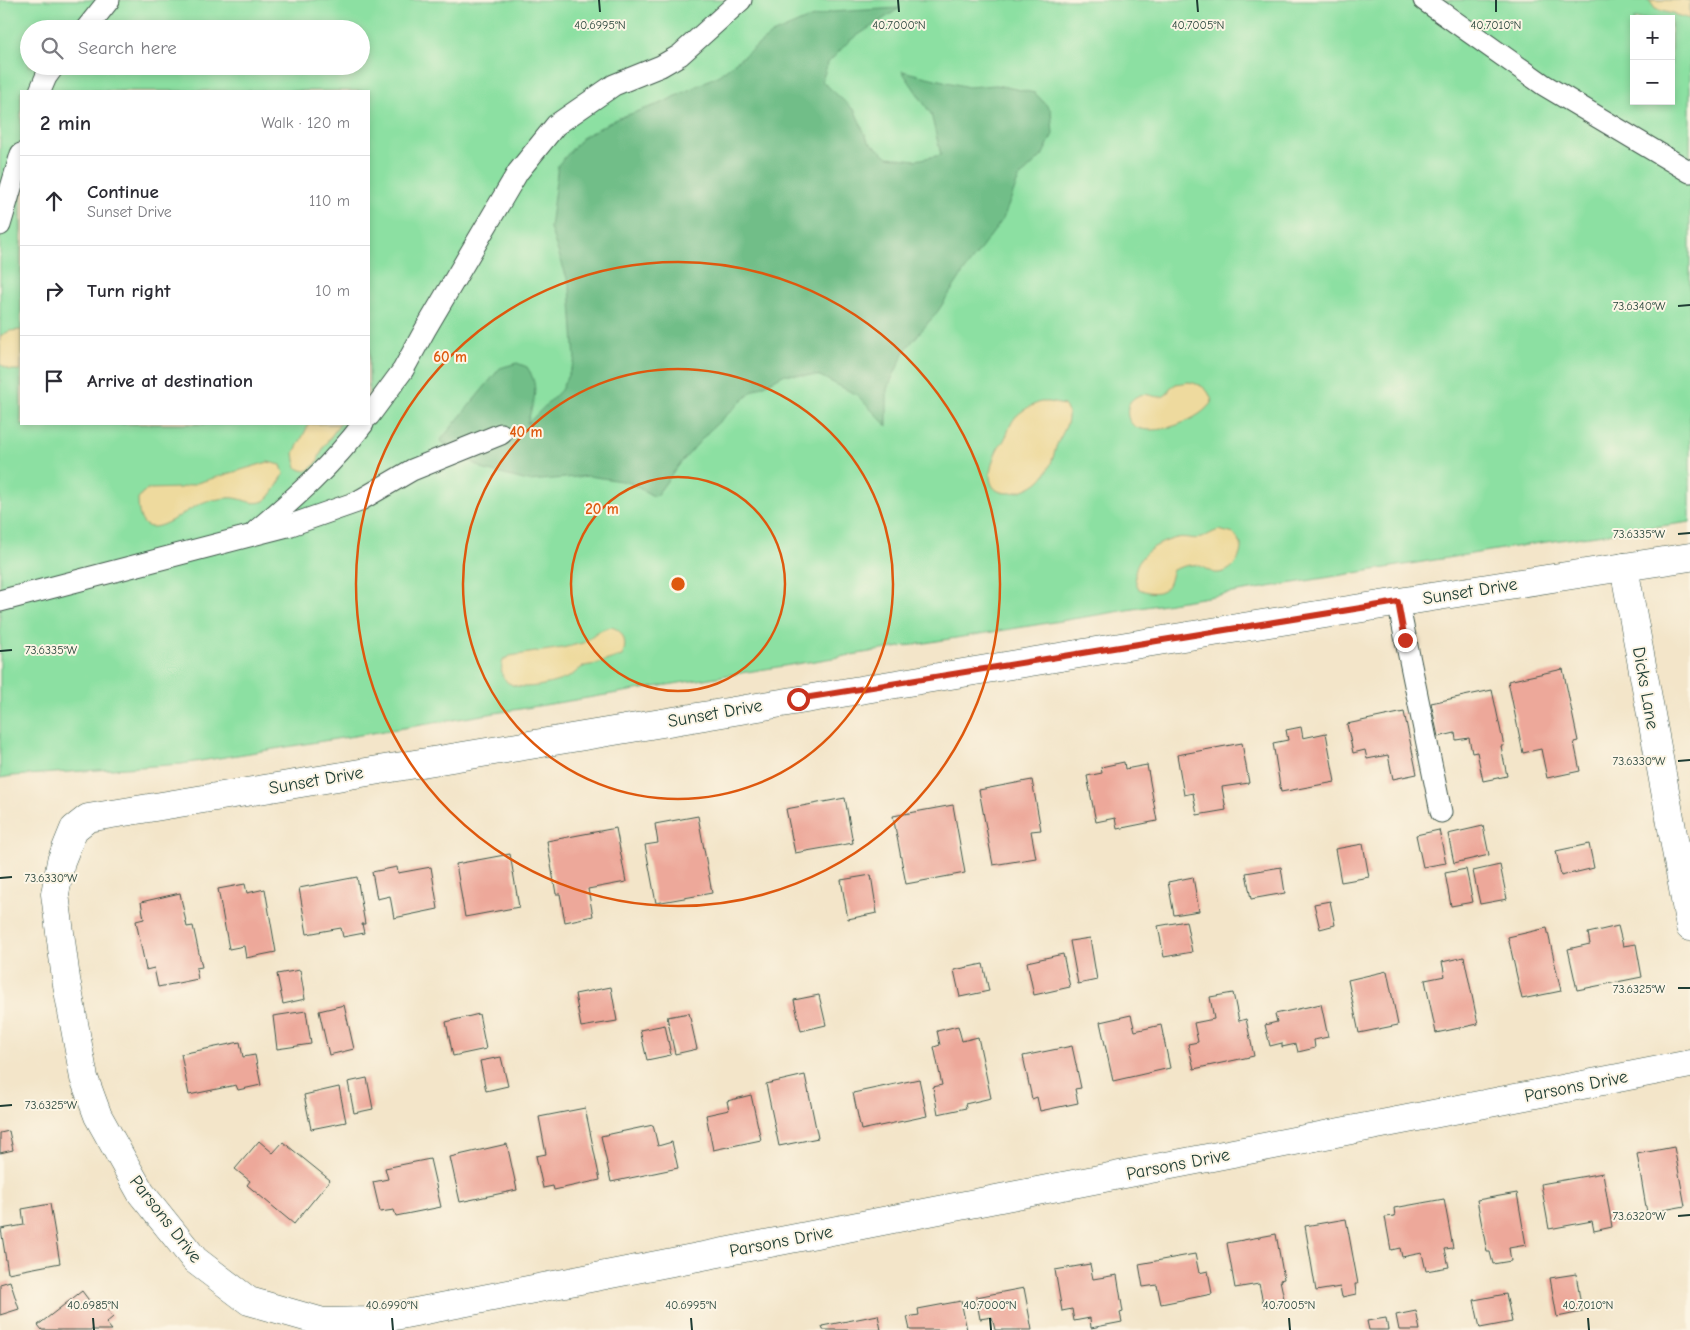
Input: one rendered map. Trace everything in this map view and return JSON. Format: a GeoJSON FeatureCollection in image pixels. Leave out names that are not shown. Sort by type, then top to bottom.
{"type":"FeatureCollection","features":[{"type":"Feature","properties":{"kind":"street","name":"Sunset Drive"},"geometry":{"type":"LineString","coordinates":[[66,979],[55,894],[61,861],[74,829],[88,818],[798,699],[1690,557]]}},
{"type":"Feature","properties":{"kind":"street","name":"Dicks Lane"},"geometry":{"type":"LineString","coordinates":[[1624,567],[1690,927]]}},
{"type":"Feature","properties":{"kind":"street","name":"Parsons Drive"},"geometry":{"type":"LineString","coordinates":[[66,979],[84,1078],[98,1116],[141,1193],[195,1260],[250,1301],[323,1322],[369,1321],[1690,1064]]}},
{"type":"Feature","properties":{"kind":"lane"},"geometry":{"type":"LineString","coordinates":[[93,20],[109,0]]}},
{"type":"Feature","properties":{"kind":"lane"},"geometry":{"type":"LineString","coordinates":[[370,415],[403,370],[518,172],[556,125],[614,85],[661,66],[680,55],[741,0]]}},
{"type":"Feature","properties":{"kind":"lane"},"geometry":{"type":"LineString","coordinates":[[1424,0],[1544,85],[1690,172]]}},
{"type":"Feature","properties":{"kind":"lane"},"geometry":{"type":"LineString","coordinates":[[40,90],[47,75]]}},
{"type":"Feature","properties":{"kind":"lane"},"geometry":{"type":"LineString","coordinates":[[0,225],[20,157]]}},
{"type":"Feature","properties":{"kind":"lane"},"geometry":{"type":"LineString","coordinates":[[254,534],[318,477],[346,447],[362,425]]}},
{"type":"Feature","properties":{"kind":"lane"},"geometry":{"type":"LineString","coordinates":[[0,601],[291,525],[357,502],[412,470],[501,434]]}},
{"type":"Feature","properties":{"kind":"lane"},"geometry":{"type":"LineString","coordinates":[[1398,602],[1441,812]]}},
{"type":"Feature","properties":{"kind":"green space"},"geometry":{"type":"Polygon","coordinates":[[[0,0],[1690,0],[1690,522],[1539,543],[182,764],[0,778],[0,0]]]}},
{"type":"Feature","properties":{"kind":"green space"},"geometry":{"type":"Polygon","coordinates":[[[900,8],[849,41],[828,63],[822,81],[855,111],[868,141],[888,157],[916,160],[941,155],[931,114],[902,71],[968,87],[996,85],[1035,93],[1051,110],[1053,134],[1042,156],[1019,178],[1003,219],[963,273],[938,311],[906,349],[887,389],[887,426],[857,395],[820,376],[785,374],[753,391],[709,431],[679,465],[655,497],[628,482],[589,476],[528,481],[485,470],[440,441],[500,368],[517,363],[527,367],[531,375],[535,388],[527,424],[561,390],[575,360],[570,287],[550,228],[558,165],[583,137],[616,119],[662,103],[719,75],[772,34],[807,19],[832,12],[900,8]]]}},
{"type":"Feature","properties":{"kind":"sand"},"geometry":{"type":"Polygon","coordinates":[[[1649,0],[1690,0],[1690,19],[1655,9],[1649,0]]]}},
{"type":"Feature","properties":{"kind":"sand"},"geometry":{"type":"Polygon","coordinates":[[[20,330],[20,370],[9,370],[0,364],[0,336],[10,331],[20,330]]]}},
{"type":"Feature","properties":{"kind":"sand"},"geometry":{"type":"Polygon","coordinates":[[[1189,382],[1204,388],[1209,393],[1212,401],[1205,410],[1193,418],[1163,429],[1148,430],[1136,427],[1129,420],[1128,407],[1136,397],[1146,394],[1161,397],[1176,384],[1189,382]]]}},
{"type":"Feature","properties":{"kind":"sand"},"geometry":{"type":"Polygon","coordinates":[[[1041,402],[1064,405],[1067,410],[1068,421],[1052,461],[1039,481],[1034,485],[1027,489],[1003,493],[992,485],[990,477],[992,462],[1016,416],[1041,402]]]}},
{"type":"Feature","properties":{"kind":"sand"},"geometry":{"type":"Polygon","coordinates":[[[308,425],[339,425],[324,446],[316,464],[307,471],[296,467],[294,453],[308,425]]]}},
{"type":"Feature","properties":{"kind":"sand"},"geometry":{"type":"Polygon","coordinates":[[[268,462],[281,465],[284,474],[273,493],[264,501],[252,503],[231,498],[207,501],[175,519],[154,527],[145,525],[140,516],[138,499],[142,493],[149,489],[180,488],[268,462]]]}},
{"type":"Feature","properties":{"kind":"sand"},"geometry":{"type":"Polygon","coordinates":[[[1219,530],[1234,534],[1241,544],[1238,560],[1231,568],[1221,573],[1215,573],[1197,565],[1185,566],[1173,570],[1169,583],[1164,590],[1148,592],[1139,589],[1135,579],[1135,570],[1138,562],[1151,549],[1177,538],[1201,538],[1219,530]]]}},
{"type":"Feature","properties":{"kind":"sand"},"geometry":{"type":"Polygon","coordinates":[[[611,627],[619,631],[624,638],[625,647],[622,656],[585,666],[569,677],[536,686],[524,687],[514,685],[506,681],[502,673],[503,660],[510,656],[583,643],[597,632],[611,627]]]}},
{"type":"Feature","properties":{"kind":"building"},"geometry":{"type":"Polygon","coordinates":[[[1563,669],[1578,741],[1574,742],[1580,771],[1547,778],[1541,749],[1523,753],[1508,681],[1563,669]]]}},
{"type":"Feature","properties":{"kind":"building"},"geometry":{"type":"Polygon","coordinates":[[[1492,690],[1504,746],[1501,746],[1507,776],[1483,781],[1477,752],[1472,753],[1469,738],[1456,740],[1455,733],[1438,737],[1431,703],[1492,690]]]}},
{"type":"Feature","properties":{"kind":"building"},"geometry":{"type":"Polygon","coordinates":[[[1404,712],[1417,774],[1393,779],[1388,755],[1367,759],[1365,750],[1353,753],[1347,724],[1404,712]]]}},
{"type":"Feature","properties":{"kind":"building"},"geometry":{"type":"Polygon","coordinates":[[[1301,727],[1303,738],[1326,733],[1335,782],[1281,792],[1273,743],[1288,740],[1286,730],[1301,727]]]}},
{"type":"Feature","properties":{"kind":"building"},"geometry":{"type":"Polygon","coordinates":[[[1242,743],[1249,783],[1222,787],[1226,810],[1197,815],[1193,793],[1184,795],[1177,755],[1242,743]]]}},
{"type":"Feature","properties":{"kind":"building"},"geometry":{"type":"Polygon","coordinates":[[[1124,762],[1125,769],[1147,765],[1157,821],[1117,829],[1115,818],[1096,822],[1087,776],[1102,773],[1101,767],[1124,762]]]}},
{"type":"Feature","properties":{"kind":"building"},"geometry":{"type":"Polygon","coordinates":[[[1032,780],[1041,830],[1031,831],[1036,858],[993,865],[979,790],[1032,780]]]}},
{"type":"Feature","properties":{"kind":"building"},"geometry":{"type":"Polygon","coordinates":[[[845,798],[853,843],[795,853],[786,809],[845,798]]]}},
{"type":"Feature","properties":{"kind":"building"},"geometry":{"type":"Polygon","coordinates":[[[953,805],[965,873],[906,884],[893,816],[953,805]]]}},
{"type":"Feature","properties":{"kind":"building"},"geometry":{"type":"Polygon","coordinates":[[[698,816],[712,893],[656,903],[645,845],[658,843],[655,824],[698,816]]]}},
{"type":"Feature","properties":{"kind":"building"},"geometry":{"type":"Polygon","coordinates":[[[1483,826],[1489,855],[1454,863],[1448,834],[1483,826]]]}},
{"type":"Feature","properties":{"kind":"building"},"geometry":{"type":"Polygon","coordinates":[[[616,828],[626,882],[588,889],[593,916],[565,922],[560,894],[556,894],[547,841],[616,828]]]}},
{"type":"Feature","properties":{"kind":"building"},"geometry":{"type":"Polygon","coordinates":[[[1439,830],[1446,863],[1423,867],[1416,835],[1439,830]]]}},
{"type":"Feature","properties":{"kind":"building"},"geometry":{"type":"Polygon","coordinates":[[[1363,844],[1369,877],[1341,882],[1335,849],[1363,844]]]}},
{"type":"Feature","properties":{"kind":"building"},"geometry":{"type":"Polygon","coordinates":[[[1589,844],[1594,868],[1561,876],[1556,851],[1589,844]]]}},
{"type":"Feature","properties":{"kind":"building"},"geometry":{"type":"Polygon","coordinates":[[[510,854],[519,907],[465,917],[456,864],[510,854]]]}},
{"type":"Feature","properties":{"kind":"building"},"geometry":{"type":"Polygon","coordinates":[[[1500,865],[1507,899],[1480,904],[1473,871],[1500,865]]]}},
{"type":"Feature","properties":{"kind":"building"},"geometry":{"type":"Polygon","coordinates":[[[397,867],[398,873],[431,867],[438,909],[394,918],[390,896],[377,899],[372,872],[397,867]]]}},
{"type":"Feature","properties":{"kind":"building"},"geometry":{"type":"Polygon","coordinates":[[[1281,867],[1285,893],[1251,899],[1246,873],[1281,867]]]}},
{"type":"Feature","properties":{"kind":"building"},"geometry":{"type":"Polygon","coordinates":[[[1466,869],[1473,902],[1451,906],[1445,873],[1466,869]]]}},
{"type":"Feature","properties":{"kind":"building"},"geometry":{"type":"Polygon","coordinates":[[[871,875],[877,913],[848,919],[841,880],[871,875]]]}},
{"type":"Feature","properties":{"kind":"building"},"geometry":{"type":"Polygon","coordinates":[[[357,877],[365,924],[362,924],[364,933],[343,937],[341,928],[307,934],[299,888],[357,877]]]}},
{"type":"Feature","properties":{"kind":"building"},"geometry":{"type":"Polygon","coordinates":[[[1193,877],[1199,911],[1174,915],[1168,882],[1193,877]]]}},
{"type":"Feature","properties":{"kind":"building"},"geometry":{"type":"Polygon","coordinates":[[[245,884],[247,893],[265,889],[276,952],[246,958],[244,946],[229,949],[218,889],[245,884]]]}},
{"type":"Feature","properties":{"kind":"building"},"geometry":{"type":"Polygon","coordinates":[[[180,893],[187,927],[193,926],[202,967],[196,968],[198,979],[158,987],[154,968],[146,970],[136,921],[144,919],[141,902],[180,893]]]}},
{"type":"Feature","properties":{"kind":"building"},"geometry":{"type":"Polygon","coordinates":[[[1330,901],[1335,925],[1320,929],[1314,904],[1330,901]]]}},
{"type":"Feature","properties":{"kind":"building"},"geometry":{"type":"Polygon","coordinates":[[[1186,921],[1192,952],[1164,957],[1158,926],[1186,921]]]}},
{"type":"Feature","properties":{"kind":"building"},"geometry":{"type":"Polygon","coordinates":[[[1618,926],[1623,946],[1636,944],[1642,977],[1577,990],[1568,949],[1590,944],[1588,933],[1618,926]]]}},
{"type":"Feature","properties":{"kind":"building"},"geometry":{"type":"Polygon","coordinates":[[[1547,928],[1561,991],[1522,999],[1508,937],[1547,928]]]}},
{"type":"Feature","properties":{"kind":"building"},"geometry":{"type":"Polygon","coordinates":[[[1090,938],[1097,980],[1078,984],[1070,941],[1090,938]]]}},
{"type":"Feature","properties":{"kind":"building"},"geometry":{"type":"Polygon","coordinates":[[[1063,954],[1070,987],[1034,995],[1027,962],[1063,954]]]}},
{"type":"Feature","properties":{"kind":"building"},"geometry":{"type":"Polygon","coordinates":[[[1464,957],[1478,1024],[1436,1033],[1425,980],[1445,976],[1442,962],[1464,957]]]}},
{"type":"Feature","properties":{"kind":"building"},"geometry":{"type":"Polygon","coordinates":[[[983,964],[989,991],[960,997],[954,970],[983,964]]]}},
{"type":"Feature","properties":{"kind":"building"},"geometry":{"type":"Polygon","coordinates":[[[300,970],[305,999],[283,1004],[277,974],[300,970]]]}},
{"type":"Feature","properties":{"kind":"building"},"geometry":{"type":"Polygon","coordinates":[[[1387,971],[1398,1025],[1359,1033],[1348,980],[1387,971]]]}},
{"type":"Feature","properties":{"kind":"building"},"geometry":{"type":"Polygon","coordinates":[[[611,987],[617,1021],[581,1027],[575,994],[611,987]]]}},
{"type":"Feature","properties":{"kind":"building"},"geometry":{"type":"Polygon","coordinates":[[[1233,993],[1239,1021],[1246,1019],[1254,1056],[1194,1069],[1188,1044],[1198,1042],[1194,1023],[1214,1019],[1210,997],[1233,993]]]}},
{"type":"Feature","properties":{"kind":"building"},"geometry":{"type":"Polygon","coordinates":[[[819,995],[826,1025],[801,1031],[794,1000],[819,995]]]}},
{"type":"Feature","properties":{"kind":"building"},"geometry":{"type":"Polygon","coordinates":[[[1321,1004],[1328,1037],[1314,1040],[1315,1048],[1298,1052],[1296,1044],[1282,1047],[1282,1043],[1270,1046],[1265,1025],[1277,1022],[1275,1014],[1321,1004]]]}},
{"type":"Feature","properties":{"kind":"building"},"geometry":{"type":"Polygon","coordinates":[[[344,1005],[354,1049],[329,1055],[319,1011],[344,1005]]]}},
{"type":"Feature","properties":{"kind":"building"},"geometry":{"type":"Polygon","coordinates":[[[306,1011],[311,1044],[277,1049],[273,1016],[306,1011]]]}},
{"type":"Feature","properties":{"kind":"building"},"geometry":{"type":"Polygon","coordinates":[[[689,1013],[697,1049],[675,1054],[667,1017],[689,1013]]]}},
{"type":"Feature","properties":{"kind":"building"},"geometry":{"type":"Polygon","coordinates":[[[479,1014],[486,1049],[453,1056],[446,1022],[479,1014]]]}},
{"type":"Feature","properties":{"kind":"building"},"geometry":{"type":"Polygon","coordinates":[[[1131,1015],[1135,1031],[1161,1025],[1170,1068],[1113,1081],[1100,1022],[1131,1015]]]}},
{"type":"Feature","properties":{"kind":"building"},"geometry":{"type":"Polygon","coordinates":[[[665,1025],[671,1055],[647,1060],[640,1030],[665,1025]]]}},
{"type":"Feature","properties":{"kind":"building"},"geometry":{"type":"Polygon","coordinates":[[[958,1026],[962,1041],[978,1037],[991,1098],[965,1104],[966,1108],[938,1114],[933,1087],[942,1085],[934,1047],[940,1045],[937,1031],[958,1026]]]}},
{"type":"Feature","properties":{"kind":"building"},"geometry":{"type":"Polygon","coordinates":[[[240,1042],[243,1057],[255,1055],[261,1085],[238,1090],[236,1085],[189,1095],[181,1054],[240,1042]]]}},
{"type":"Feature","properties":{"kind":"building"},"geometry":{"type":"Polygon","coordinates":[[[1072,1046],[1081,1088],[1075,1089],[1078,1103],[1040,1111],[1037,1097],[1032,1099],[1023,1056],[1072,1046]]]}},
{"type":"Feature","properties":{"kind":"building"},"geometry":{"type":"Polygon","coordinates":[[[501,1057],[508,1086],[486,1091],[480,1061],[501,1057]]]}},
{"type":"Feature","properties":{"kind":"building"},"geometry":{"type":"Polygon","coordinates":[[[805,1075],[818,1138],[779,1146],[766,1084],[805,1075]]]}},
{"type":"Feature","properties":{"kind":"building"},"geometry":{"type":"Polygon","coordinates":[[[367,1078],[373,1109],[354,1113],[348,1082],[367,1078]]]}},
{"type":"Feature","properties":{"kind":"building"},"geometry":{"type":"Polygon","coordinates":[[[919,1079],[927,1116],[861,1130],[853,1093],[919,1079]]]}},
{"type":"Feature","properties":{"kind":"building"},"geometry":{"type":"Polygon","coordinates":[[[339,1087],[346,1122],[311,1129],[304,1095],[339,1087]]]}},
{"type":"Feature","properties":{"kind":"building"},"geometry":{"type":"Polygon","coordinates":[[[751,1095],[761,1140],[713,1150],[706,1115],[729,1110],[727,1101],[751,1095]]]}},
{"type":"Feature","properties":{"kind":"building"},"geometry":{"type":"Polygon","coordinates":[[[585,1108],[600,1180],[554,1190],[553,1186],[543,1188],[536,1156],[546,1154],[539,1117],[585,1108]]]}},
{"type":"Feature","properties":{"kind":"building"},"geometry":{"type":"Polygon","coordinates":[[[653,1125],[658,1146],[672,1142],[678,1168],[611,1182],[601,1136],[653,1125]]]}},
{"type":"Feature","properties":{"kind":"building"},"geometry":{"type":"Polygon","coordinates":[[[9,1131],[13,1150],[0,1153],[0,1133],[9,1131]]]}},
{"type":"Feature","properties":{"kind":"building"},"geometry":{"type":"Polygon","coordinates":[[[259,1141],[273,1153],[283,1142],[330,1180],[294,1224],[247,1185],[250,1181],[235,1169],[259,1141]]]}},
{"type":"Feature","properties":{"kind":"building"},"geometry":{"type":"Polygon","coordinates":[[[507,1144],[517,1190],[460,1202],[450,1157],[507,1144]]]}},
{"type":"Feature","properties":{"kind":"building"},"geometry":{"type":"Polygon","coordinates":[[[1674,1147],[1685,1206],[1647,1213],[1637,1154],[1674,1147]]]}},
{"type":"Feature","properties":{"kind":"building"},"geometry":{"type":"Polygon","coordinates":[[[430,1159],[441,1207],[396,1216],[394,1210],[380,1212],[373,1182],[388,1179],[385,1168],[430,1159]]]}},
{"type":"Feature","properties":{"kind":"building"},"geometry":{"type":"Polygon","coordinates":[[[1603,1173],[1612,1227],[1594,1231],[1592,1221],[1549,1229],[1541,1184],[1603,1173]]]}},
{"type":"Feature","properties":{"kind":"building"},"geometry":{"type":"Polygon","coordinates":[[[1517,1193],[1526,1245],[1509,1248],[1511,1261],[1493,1264],[1490,1252],[1487,1252],[1477,1200],[1517,1193]]]}},
{"type":"Feature","properties":{"kind":"building"},"geometry":{"type":"Polygon","coordinates":[[[1444,1199],[1453,1248],[1445,1249],[1449,1267],[1426,1271],[1422,1253],[1402,1257],[1400,1248],[1391,1250],[1385,1217],[1395,1216],[1394,1208],[1444,1199]]]}},
{"type":"Feature","properties":{"kind":"building"},"geometry":{"type":"Polygon","coordinates":[[[50,1204],[60,1263],[8,1273],[1,1229],[24,1225],[22,1209],[50,1204]]]}},
{"type":"Feature","properties":{"kind":"building"},"geometry":{"type":"Polygon","coordinates":[[[1346,1219],[1358,1284],[1355,1284],[1356,1294],[1342,1297],[1340,1287],[1316,1291],[1305,1226],[1346,1219]]]}},
{"type":"Feature","properties":{"kind":"building"},"geometry":{"type":"Polygon","coordinates":[[[1276,1234],[1284,1279],[1280,1280],[1285,1303],[1264,1307],[1259,1284],[1235,1288],[1227,1243],[1276,1234]]]}},
{"type":"Feature","properties":{"kind":"building"},"geometry":{"type":"Polygon","coordinates":[[[1195,1254],[1199,1273],[1208,1271],[1212,1294],[1161,1304],[1157,1285],[1143,1287],[1139,1264],[1195,1254]]]}},
{"type":"Feature","properties":{"kind":"building"},"geometry":{"type":"Polygon","coordinates":[[[1090,1264],[1093,1279],[1117,1275],[1123,1312],[1120,1313],[1122,1322],[1091,1328],[1090,1318],[1074,1321],[1072,1309],[1062,1311],[1055,1270],[1090,1264]]]}},
{"type":"Feature","properties":{"kind":"building"},"geometry":{"type":"Polygon","coordinates":[[[1576,1274],[1582,1312],[1557,1317],[1550,1278],[1576,1274]]]}},
{"type":"Feature","properties":{"kind":"building"},"geometry":{"type":"Polygon","coordinates":[[[10,1281],[19,1309],[0,1315],[0,1284],[10,1281]]]}},
{"type":"Feature","properties":{"kind":"building"},"geometry":{"type":"Polygon","coordinates":[[[1024,1288],[1032,1330],[995,1330],[992,1317],[980,1319],[976,1297],[1024,1288]]]}},
{"type":"Feature","properties":{"kind":"building"},"geometry":{"type":"Polygon","coordinates":[[[82,1291],[94,1307],[101,1301],[113,1317],[106,1323],[112,1330],[42,1330],[38,1325],[82,1291]]]}},
{"type":"Feature","properties":{"kind":"building"},"geometry":{"type":"Polygon","coordinates":[[[1506,1294],[1512,1322],[1480,1328],[1474,1300],[1506,1294]]]}},
{"type":"Feature","properties":{"kind":"building"},"geometry":{"type":"Polygon","coordinates":[[[961,1301],[967,1330],[910,1330],[907,1317],[919,1315],[918,1309],[961,1301]]]}},
{"type":"Feature","properties":{"kind":"building"},"geometry":{"type":"Polygon","coordinates":[[[1416,1311],[1420,1330],[1399,1330],[1396,1315],[1416,1311]]]}},
{"type":"Feature","properties":{"kind":"building"},"geometry":{"type":"Polygon","coordinates":[[[878,1315],[881,1330],[823,1330],[822,1326],[878,1315]]]}},
{"type":"Feature","properties":{"kind":"building"},"geometry":{"type":"Polygon","coordinates":[[[1386,1318],[1388,1330],[1369,1330],[1367,1321],[1386,1318]]]}},
{"type":"Feature","properties":{"kind":"route"},"geometry":{"type":"LineString","coordinates":[[798,699],[1398,602],[1405,640]]}}]}
